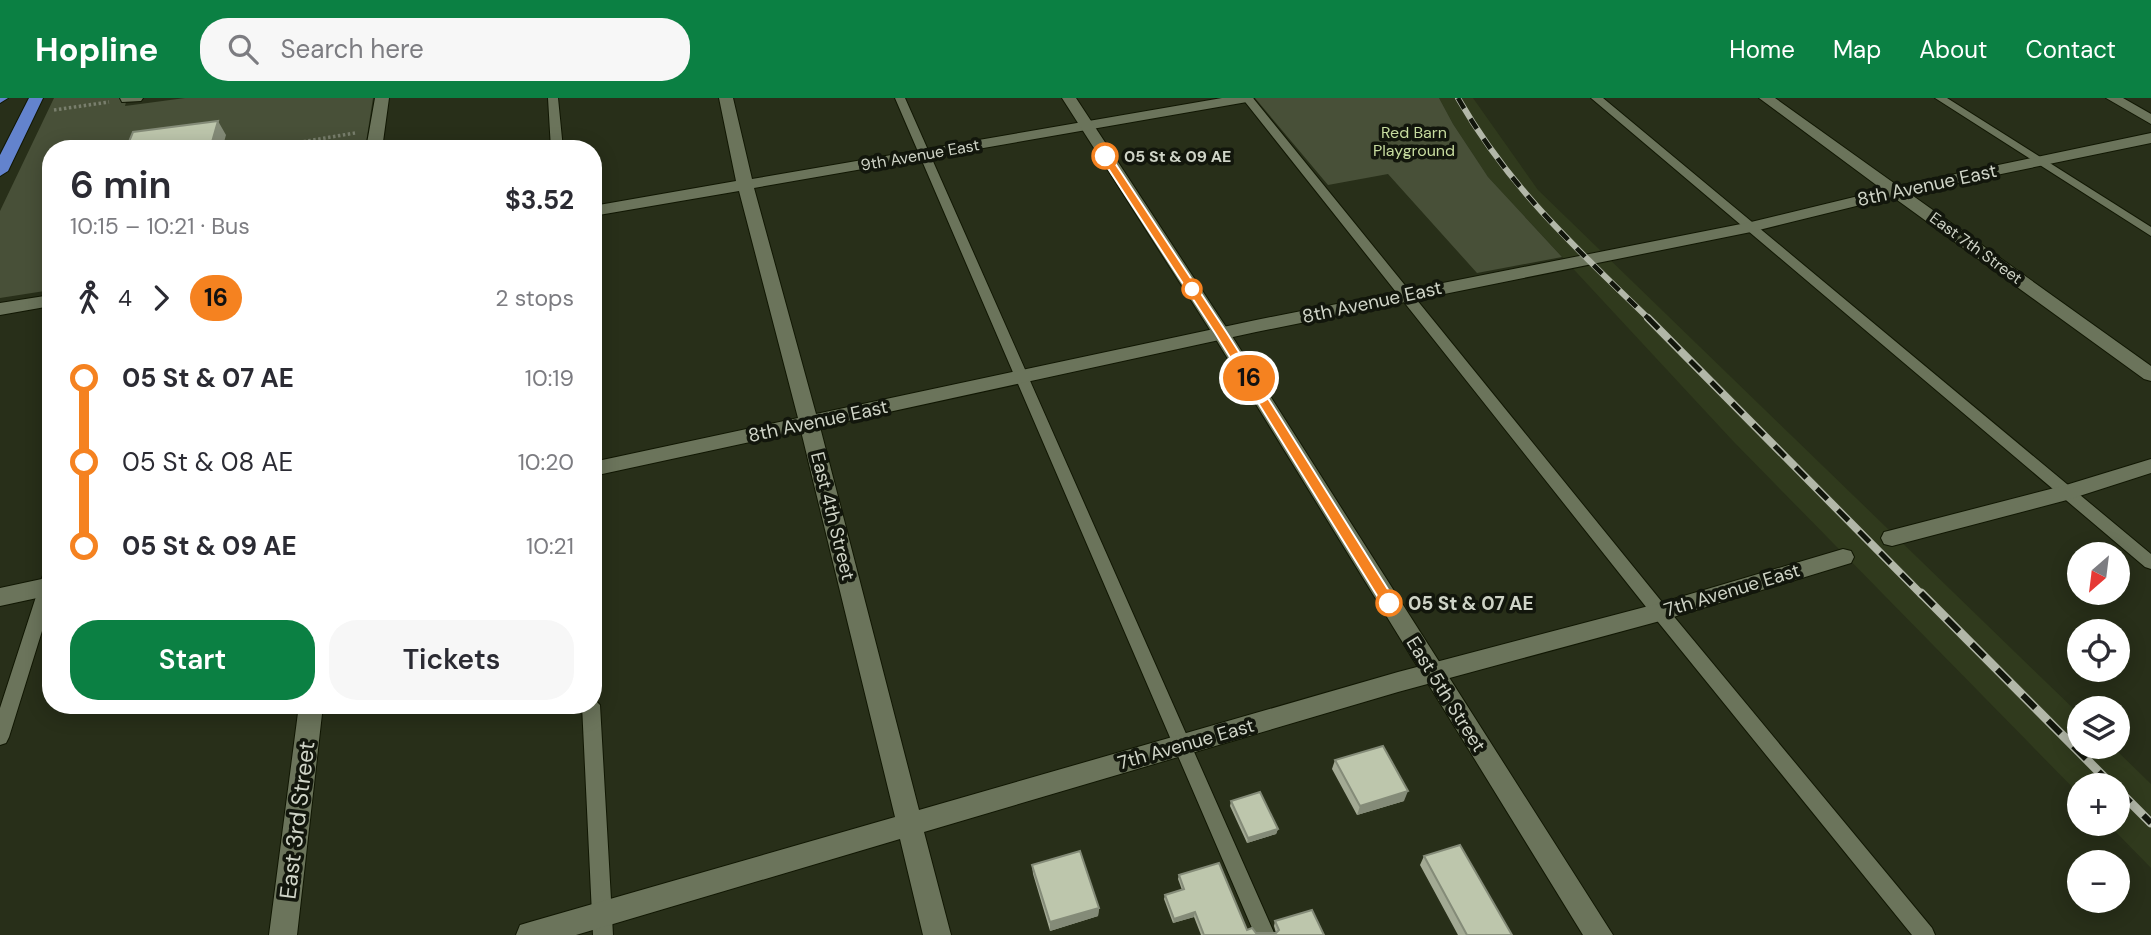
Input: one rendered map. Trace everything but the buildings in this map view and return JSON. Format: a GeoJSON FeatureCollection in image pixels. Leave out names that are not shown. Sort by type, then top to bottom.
{"type":"FeatureCollection","features":[{"type":"Feature","properties":{"kind":"highway"},"geometry":{"type":"LineString","coordinates":[[0,171],[36,98]]}},
{"type":"Feature","properties":{"kind":"street"},"geometry":{"type":"LineString","coordinates":[[375,140],[382,98]]}},
{"type":"Feature","properties":{"kind":"street","name":"East 4th Street"},"geometry":{"type":"LineString","coordinates":[[726,98],[745,185],[809,423],[937,935]]}},
{"type":"Feature","properties":{"kind":"street","name":"East 5th Street"},"geometry":{"type":"LineString","coordinates":[[1069,98],[1221,333],[1599,935]]}},
{"type":"Feature","properties":{"kind":"street","name":"9th Avenue East"},"geometry":{"type":"LineString","coordinates":[[602,209],[1247,98]]}},
{"type":"Feature","properties":{"kind":"street","name":"East 7th Street"},"geometry":{"type":"LineString","coordinates":[[1766,98],[2151,374]]}},
{"type":"Feature","properties":{"kind":"street"},"geometry":{"type":"LineString","coordinates":[[2113,98],[2151,120]]}},
{"type":"Feature","properties":{"kind":"street","name":"8th Avenue East"},"geometry":{"type":"LineString","coordinates":[[602,466],[1221,333],[1751,226],[1896,191],[2151,138]]}},
{"type":"Feature","properties":{"kind":"street"},"geometry":{"type":"LineString","coordinates":[[0,309],[42,302]]}},
{"type":"Feature","properties":{"kind":"street"},"geometry":{"type":"LineString","coordinates":[[1892,538],[2067,492],[2151,466]]}},
{"type":"Feature","properties":{"kind":"street","name":"7th Avenue East"},"geometry":{"type":"LineString","coordinates":[[530,935],[602,925],[910,824],[1433,673],[1660,612],[1843,557]]}},
{"type":"Feature","properties":{"kind":"street"},"geometry":{"type":"LineString","coordinates":[[0,597],[42,585]]}},
{"type":"Feature","properties":{"kind":"street","name":"East 3rd Street"},"geometry":{"type":"LineString","coordinates":[[283,935],[310,714]]}},
{"type":"Feature","properties":{"kind":"lane"},"geometry":{"type":"LineString","coordinates":[[553,98],[556,140]]}},
{"type":"Feature","properties":{"kind":"lane"},"geometry":{"type":"LineString","coordinates":[[900,98],[1265,935]]}},
{"type":"Feature","properties":{"kind":"lane"},"geometry":{"type":"LineString","coordinates":[[1247,98],[1660,612],[1925,935]]}},
{"type":"Feature","properties":{"kind":"lane"},"geometry":{"type":"LineString","coordinates":[[1596,98],[2151,563]]}},
{"type":"Feature","properties":{"kind":"lane"},"geometry":{"type":"LineString","coordinates":[[1940,98],[2151,232]]}},
{"type":"Feature","properties":{"kind":"lane"},"geometry":{"type":"LineString","coordinates":[[0,737],[42,605]]}},
{"type":"Feature","properties":{"kind":"lane"},"geometry":{"type":"LineString","coordinates":[[592,714],[602,925]]}},
{"type":"Feature","properties":{"kind":"path"},"geometry":{"type":"LineString","coordinates":[[54,110],[132,99]]}},
{"type":"Feature","properties":{"kind":"path"},"geometry":{"type":"LineString","coordinates":[[315,140],[377,130]]}},
{"type":"Feature","properties":{"kind":"shaded area"},"geometry":{"type":"Polygon","coordinates":[[[1439,98],[1473,98],[1538,190],[2067,702],[2067,759],[2125,759],[2151,784],[2151,868],[2120,836],[2130,836],[2130,773],[2067,773],[2067,782],[1733,441],[1488,177],[1439,98]]]}},
{"type":"Feature","properties":{"kind":"green space"},"geometry":{"type":"Polygon","coordinates":[[[54,98],[127,98],[125,106],[185,98],[373,98],[366,140],[42,140],[42,291],[0,298],[0,211],[54,98]]]}},
{"type":"Feature","properties":{"kind":"green space","name":"Red Barn Playground"},"geometry":{"type":"Polygon","coordinates":[[[1255,98],[1439,98],[1488,177],[1562,257],[1477,273],[1388,174],[1328,185],[1255,98]]]}},
{"type":"Feature","properties":{"kind":"railway"},"geometry":{"type":"LineString","coordinates":[[1458,98],[1478,131],[1522,189],[1570,242],[1649,319]]}},
{"type":"Feature","properties":{"kind":"railway"},"geometry":{"type":"LineString","coordinates":[[1649,319],[1922,595]]}},
{"type":"Feature","properties":{"kind":"railway"},"geometry":{"type":"LineString","coordinates":[[1921,593],[2100,773]]}},
{"type":"Feature","properties":{"kind":"railway"},"geometry":{"type":"LineString","coordinates":[[2130,802],[2151,823]]}},
{"type":"Feature","properties":{"kind":"bus line","name":"16"},"geometry":{"type":"LineString","coordinates":[[1105,156],[1221,333],[1389,603]]}},
{"type":"Feature","properties":{"kind":"place","name":"05 St & 09 AE"},"geometry":{"type":"Point","coordinates":[1105,156]}},
{"type":"Feature","properties":{"kind":"place","name":"05 St & 07 AE"},"geometry":{"type":"Point","coordinates":[1389,603]}}]}
